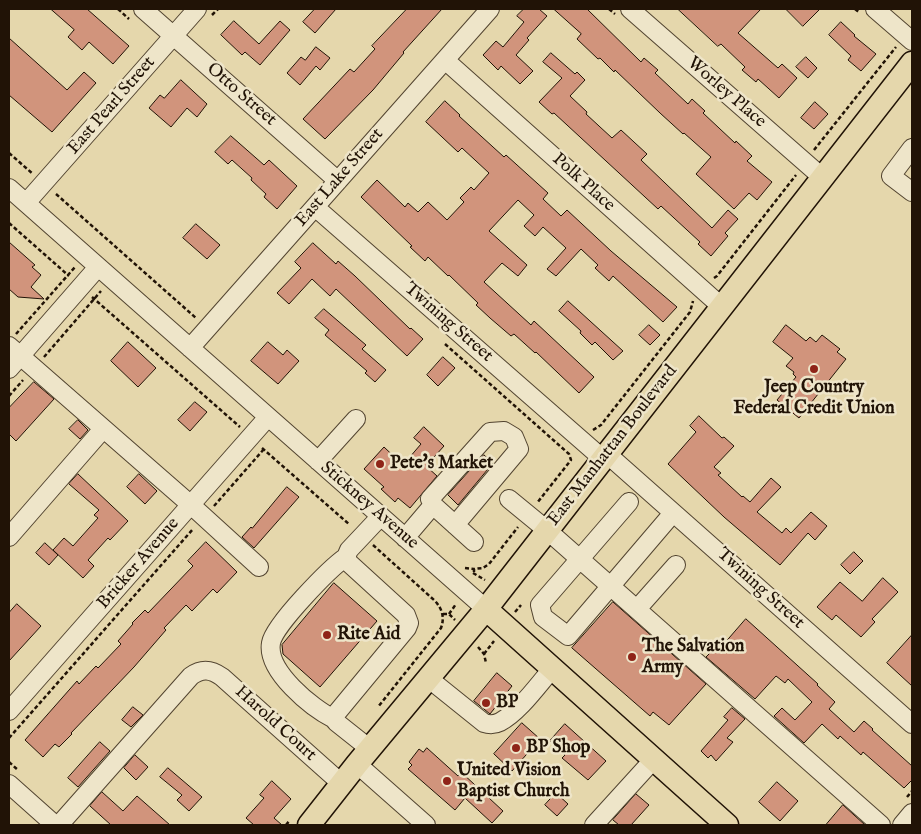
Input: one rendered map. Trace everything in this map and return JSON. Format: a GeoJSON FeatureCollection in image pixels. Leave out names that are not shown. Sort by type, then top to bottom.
{"type":"FeatureCollection","features":[{"type":"Feature","properties":{"kind":"main road","name":"East Manhattan Boulevard"},"geometry":{"type":"LineString","coordinates":[[301,822],[342,784],[363,756],[486,609],[912,63]]}},
{"type":"Feature","properties":{"kind":"main road","name":"Stickney Avenue"},"geometry":{"type":"LineString","coordinates":[[486,609],[727,825]]}},
{"type":"Feature","properties":{"kind":"street","name":"Otto Street"},"geometry":{"type":"LineString","coordinates":[[143,9],[338,181]]}},
{"type":"Feature","properties":{"kind":"street","name":"East Pearl Street"},"geometry":{"type":"LineString","coordinates":[[26,203],[197,9]]}},
{"type":"Feature","properties":{"kind":"street","name":"East Lake Street"},"geometry":{"type":"LineString","coordinates":[[190,348],[490,9]]}},
{"type":"Feature","properties":{"kind":"street","name":"Worley Place"},"geometry":{"type":"LineString","coordinates":[[623,12],[823,178]]}},
{"type":"Feature","properties":{"kind":"street"},"geometry":{"type":"LineString","coordinates":[[869,12],[904,43]]}},
{"type":"Feature","properties":{"kind":"street","name":"Polk Place"},"geometry":{"type":"LineString","coordinates":[[445,60],[722,307]]}},
{"type":"Feature","properties":{"kind":"street"},"geometry":{"type":"LineString","coordinates":[[912,148],[891,176],[912,192]]}},
{"type":"Feature","properties":{"kind":"street","name":"Stickney Avenue"},"geometry":{"type":"LineString","coordinates":[[9,188],[486,609]]}},
{"type":"Feature","properties":{"kind":"street","name":"Twining Street"},"geometry":{"type":"LineString","coordinates":[[315,207],[605,457],[674,513],[912,724]]}},
{"type":"Feature","properties":{"kind":"street"},"geometry":{"type":"LineString","coordinates":[[98,267],[88,293],[13,351],[198,510],[259,566]]}},
{"type":"Feature","properties":{"kind":"street","name":"Bricker Avenue"},"geometry":{"type":"LineString","coordinates":[[9,711],[198,510],[250,437],[268,417]]}},
{"type":"Feature","properties":{"kind":"street"},"geometry":{"type":"LineString","coordinates":[[318,461],[356,419]]}},
{"type":"Feature","properties":{"kind":"street"},"geometry":{"type":"LineString","coordinates":[[9,537],[103,429]]}},
{"type":"Feature","properties":{"kind":"street"},"geometry":{"type":"LineString","coordinates":[[455,525],[519,449],[514,436],[504,431],[490,432],[430,499],[432,506],[474,542]]}},
{"type":"Feature","properties":{"kind":"street"},"geometry":{"type":"LineString","coordinates":[[509,499],[548,530],[881,825]]}},
{"type":"Feature","properties":{"kind":"street"},"geometry":{"type":"LineString","coordinates":[[629,502],[540,605],[543,617],[568,636],[674,513]]}},
{"type":"Feature","properties":{"kind":"street"},"geometry":{"type":"LineString","coordinates":[[405,538],[432,506]]}},
{"type":"Feature","properties":{"kind":"street"},"geometry":{"type":"LineString","coordinates":[[381,516],[349,550],[346,557],[327,572],[276,630],[270,645],[274,661],[288,684],[317,708],[334,719],[363,756],[426,825]]}},
{"type":"Feature","properties":{"kind":"street"},"geometry":{"type":"LineString","coordinates":[[334,719],[335,715],[407,628],[409,623],[406,615],[349,563],[346,557]]}},
{"type":"Feature","properties":{"kind":"street"},"geometry":{"type":"LineString","coordinates":[[637,609],[676,565]]}},
{"type":"Feature","properties":{"kind":"street"},"geometry":{"type":"LineString","coordinates":[[428,678],[484,723],[491,725],[499,723],[514,711],[552,669]]}},
{"type":"Feature","properties":{"kind":"street","name":"Harold Court"},"geometry":{"type":"LineString","coordinates":[[59,825],[197,671],[214,671],[222,677],[342,784]]}},
{"type":"Feature","properties":{"kind":"street"},"geometry":{"type":"LineString","coordinates":[[594,825],[654,760]]}},
{"type":"Feature","properties":{"kind":"street"},"geometry":{"type":"LineString","coordinates":[[9,784],[55,825]]}},
{"type":"Feature","properties":{"kind":"street"},"geometry":{"type":"LineString","coordinates":[[902,825],[912,813]]}},
{"type":"Feature","properties":{"kind":"path"},"geometry":{"type":"LineString","coordinates":[[609,9],[623,12]]}},
{"type":"Feature","properties":{"kind":"path"},"geometry":{"type":"LineString","coordinates":[[856,9],[869,12]]}},
{"type":"Feature","properties":{"kind":"path"},"geometry":{"type":"LineString","coordinates":[[709,276],[717,276],[904,43]]}},
{"type":"Feature","properties":{"kind":"path"},"geometry":{"type":"LineString","coordinates":[[9,153],[201,322],[205,331]]}},
{"type":"Feature","properties":{"kind":"path"},"geometry":{"type":"LineString","coordinates":[[9,223],[441,608],[443,623],[441,628],[378,707]]}},
{"type":"Feature","properties":{"kind":"path"},"geometry":{"type":"LineString","coordinates":[[13,351],[68,275],[98,267]]}},
{"type":"Feature","properties":{"kind":"path"},"geometry":{"type":"LineString","coordinates":[[9,396],[34,368],[88,293],[98,267]]}},
{"type":"Feature","properties":{"kind":"path"},"geometry":{"type":"LineString","coordinates":[[590,430],[595,430],[601,425],[690,312],[693,304],[691,297]]}},
{"type":"Feature","properties":{"kind":"path"},"geometry":{"type":"LineString","coordinates":[[442,342],[569,454],[571,460],[489,564],[474,571],[463,567]]}},
{"type":"Feature","properties":{"kind":"path"},"geometry":{"type":"LineString","coordinates":[[9,738],[198,510],[264,449]]}},
{"type":"Feature","properties":{"kind":"path"},"geometry":{"type":"LineString","coordinates":[[286,825],[301,822]]}},
{"type":"Feature","properties":{"kind":"building"},"geometry":{"type":"Polygon","coordinates":[[[51,9],[87,9],[129,46],[113,64],[89,42],[82,50],[68,37],[74,30],[51,9]]]}},
{"type":"Feature","properties":{"kind":"building"},"geometry":{"type":"Polygon","coordinates":[[[315,9],[336,9],[315,33],[303,22],[315,9]]]}},
{"type":"Feature","properties":{"kind":"building"},"geometry":{"type":"Polygon","coordinates":[[[407,9],[442,9],[403,52],[373,90],[325,139],[303,119],[350,69],[354,72],[375,49],[372,46],[407,9]]]}},
{"type":"Feature","properties":{"kind":"building"},"geometry":{"type":"Polygon","coordinates":[[[524,9],[539,9],[547,16],[527,38],[529,40],[516,55],[533,71],[520,84],[501,66],[498,70],[483,55],[496,41],[503,47],[524,22],[517,16],[524,9]]]}},
{"type":"Feature","properties":{"kind":"building"},"geometry":{"type":"Polygon","coordinates":[[[554,9],[587,9],[641,62],[644,58],[658,70],[655,73],[688,104],[692,99],[705,111],[703,113],[752,156],[747,161],[772,182],[757,200],[749,193],[734,209],[696,174],[711,157],[683,134],[615,70],[614,72],[600,58],[598,59],[577,39],[581,34],[554,9]]]}},
{"type":"Feature","properties":{"kind":"building"},"geometry":{"type":"Polygon","coordinates":[[[678,9],[761,9],[738,33],[778,68],[782,64],[797,78],[779,98],[758,79],[756,82],[742,70],[745,67],[721,44],[718,46],[678,9]]]}},
{"type":"Feature","properties":{"kind":"building"},"geometry":{"type":"Polygon","coordinates":[[[786,9],[820,9],[803,26],[786,9]]]}},
{"type":"Feature","properties":{"kind":"building"},"geometry":{"type":"Polygon","coordinates":[[[234,21],[259,44],[280,21],[290,30],[260,65],[245,52],[242,55],[221,35],[234,21]]]}},
{"type":"Feature","properties":{"kind":"building"},"geometry":{"type":"Polygon","coordinates":[[[841,22],[854,36],[876,54],[861,71],[848,60],[851,56],[829,35],[841,22]]]}},
{"type":"Feature","properties":{"kind":"building"},"geometry":{"type":"Polygon","coordinates":[[[9,38],[67,90],[84,72],[96,83],[52,132],[9,95],[9,38]]]}},
{"type":"Feature","properties":{"kind":"building"},"geometry":{"type":"Polygon","coordinates":[[[316,47],[330,58],[320,70],[316,66],[300,85],[287,73],[301,57],[305,60],[316,47]]]}},
{"type":"Feature","properties":{"kind":"building"},"geometry":{"type":"Polygon","coordinates":[[[551,53],[575,74],[577,72],[585,80],[570,96],[587,112],[586,114],[612,138],[621,130],[647,154],[641,160],[712,228],[728,210],[738,219],[725,233],[728,236],[711,256],[698,244],[700,242],[661,206],[658,209],[554,113],[552,114],[539,102],[562,78],[543,62],[551,53]]]}},
{"type":"Feature","properties":{"kind":"building"},"geometry":{"type":"Polygon","coordinates":[[[806,57],[817,68],[808,78],[796,67],[806,57]]]}},
{"type":"Feature","properties":{"kind":"building"},"geometry":{"type":"Polygon","coordinates":[[[181,80],[207,104],[197,117],[187,108],[171,127],[149,108],[160,95],[164,98],[181,80]]]}},
{"type":"Feature","properties":{"kind":"building"},"geometry":{"type":"Polygon","coordinates":[[[445,101],[504,157],[506,155],[548,193],[543,199],[561,216],[567,210],[611,251],[677,307],[663,322],[613,276],[609,281],[595,268],[598,265],[581,249],[556,276],[547,269],[566,248],[543,227],[535,236],[524,226],[534,215],[518,200],[489,231],[527,265],[518,276],[502,263],[484,282],[531,325],[534,321],[594,377],[579,393],[536,352],[514,334],[511,336],[490,318],[476,305],[478,303],[428,257],[425,261],[361,197],[377,180],[405,207],[408,203],[418,212],[428,202],[447,220],[464,202],[460,198],[471,187],[474,190],[489,173],[462,148],[458,152],[426,122],[445,101]]]}},
{"type":"Feature","properties":{"kind":"building"},"geometry":{"type":"Polygon","coordinates":[[[815,102],[828,114],[814,129],[801,118],[815,102]]]}},
{"type":"Feature","properties":{"kind":"building"},"geometry":{"type":"Polygon","coordinates":[[[231,136],[264,165],[269,160],[297,186],[277,209],[264,197],[266,194],[251,180],[252,178],[232,160],[228,164],[215,152],[231,136]]]}},
{"type":"Feature","properties":{"kind":"building"},"geometry":{"type":"Polygon","coordinates":[[[196,224],[220,245],[207,259],[183,238],[196,224]]]}},
{"type":"Feature","properties":{"kind":"building"},"geometry":{"type":"Polygon","coordinates":[[[9,242],[35,265],[32,267],[41,275],[31,287],[44,299],[18,297],[9,289],[9,242]]]}},
{"type":"Feature","properties":{"kind":"building"},"geometry":{"type":"Polygon","coordinates":[[[313,243],[336,264],[338,261],[423,339],[407,356],[336,289],[330,296],[312,279],[289,304],[277,293],[301,268],[295,262],[313,243]]]}},
{"type":"Feature","properties":{"kind":"building"},"geometry":{"type":"Polygon","coordinates":[[[568,301],[623,351],[613,360],[595,342],[592,345],[580,333],[581,331],[559,311],[568,301]]]}},
{"type":"Feature","properties":{"kind":"building"},"geometry":{"type":"Polygon","coordinates":[[[324,309],[366,345],[362,349],[386,370],[375,382],[365,373],[367,371],[325,335],[329,330],[315,318],[324,309]]]}},
{"type":"Feature","properties":{"kind":"building"},"geometry":{"type":"Polygon","coordinates":[[[649,325],[660,335],[650,345],[639,335],[649,325]]]}},
{"type":"Feature","properties":{"kind":"building","name":"Jeep Country Federal Credit Union"},"geometry":{"type":"Polygon","coordinates":[[[786,325],[806,341],[810,337],[816,342],[822,335],[840,349],[837,352],[846,359],[799,418],[777,400],[796,377],[793,374],[794,372],[786,366],[793,358],[773,342],[786,325]]]}},
{"type":"Feature","properties":{"kind":"building"},"geometry":{"type":"Polygon","coordinates":[[[128,342],[156,368],[138,387],[111,361],[128,342]]]}},
{"type":"Feature","properties":{"kind":"building"},"geometry":{"type":"Polygon","coordinates":[[[268,342],[283,355],[287,350],[299,361],[278,384],[251,361],[268,342]]]}},
{"type":"Feature","properties":{"kind":"building"},"geometry":{"type":"Polygon","coordinates":[[[443,357],[455,368],[438,386],[427,375],[443,357]]]}},
{"type":"Feature","properties":{"kind":"building"},"geometry":{"type":"Polygon","coordinates":[[[34,382],[54,399],[16,441],[9,434],[9,408],[34,382]]]}},
{"type":"Feature","properties":{"kind":"building"},"geometry":{"type":"Polygon","coordinates":[[[195,402],[207,412],[190,431],[178,420],[195,402]]]}},
{"type":"Feature","properties":{"kind":"building"},"geometry":{"type":"Polygon","coordinates":[[[699,416],[722,438],[724,437],[734,446],[714,467],[721,473],[718,475],[750,502],[771,478],[781,487],[757,512],[782,533],[786,528],[791,533],[811,512],[827,526],[815,540],[808,533],[780,565],[724,517],[668,464],[696,432],[690,426],[699,416]]]}},
{"type":"Feature","properties":{"kind":"building"},"geometry":{"type":"Polygon","coordinates":[[[78,420],[88,430],[80,439],[69,429],[78,420]]]}},
{"type":"Feature","properties":{"kind":"building"},"geometry":{"type":"Polygon","coordinates":[[[424,427],[444,446],[426,466],[437,476],[410,508],[398,498],[395,502],[381,489],[384,487],[364,469],[384,447],[403,465],[421,444],[414,438],[424,427]]]}},
{"type":"Feature","properties":{"kind":"building"},"geometry":{"type":"Polygon","coordinates":[[[484,455],[493,463],[458,505],[448,495],[484,455]]]}},
{"type":"Feature","properties":{"kind":"building"},"geometry":{"type":"Polygon","coordinates":[[[78,474],[128,521],[110,540],[108,538],[88,560],[94,566],[83,578],[53,550],[64,538],[73,546],[98,518],[94,515],[99,510],[69,484],[78,474]]]}},
{"type":"Feature","properties":{"kind":"building"},"geometry":{"type":"Polygon","coordinates":[[[139,474],[157,491],[145,504],[127,487],[139,474]]]}},
{"type":"Feature","properties":{"kind":"building"},"geometry":{"type":"Polygon","coordinates":[[[287,487],[299,497],[254,548],[242,537],[287,487]]]}},
{"type":"Feature","properties":{"kind":"building"},"geometry":{"type":"Polygon","coordinates":[[[206,542],[237,572],[217,593],[213,589],[192,611],[186,605],[164,628],[166,630],[134,667],[72,734],[59,747],[55,744],[43,757],[25,740],[77,681],[79,684],[96,666],[98,668],[121,644],[118,641],[132,623],[145,610],[148,613],[193,566],[188,561],[206,542]]]}},
{"type":"Feature","properties":{"kind":"building"},"geometry":{"type":"Polygon","coordinates":[[[45,543],[58,555],[49,565],[36,553],[45,543]]]}},
{"type":"Feature","properties":{"kind":"building"},"geometry":{"type":"Polygon","coordinates":[[[854,552],[863,561],[850,574],[841,565],[854,552]]]}},
{"type":"Feature","properties":{"kind":"building"},"geometry":{"type":"Polygon","coordinates":[[[883,578],[898,592],[872,619],[875,622],[861,637],[836,615],[832,620],[817,607],[840,582],[862,601],[883,578]]]}},
{"type":"Feature","properties":{"kind":"building","name":"Rite Aid"},"geometry":{"type":"Polygon","coordinates":[[[334,583],[377,621],[320,687],[283,654],[282,645],[334,583]]]}},
{"type":"Feature","properties":{"kind":"building","name":"The Salvation Army"},"geometry":{"type":"Polygon","coordinates":[[[613,602],[706,684],[669,725],[653,712],[650,716],[572,648],[613,602]]]}},
{"type":"Feature","properties":{"kind":"building"},"geometry":{"type":"Polygon","coordinates":[[[17,604],[41,626],[9,661],[9,613],[17,604]]]}},
{"type":"Feature","properties":{"kind":"building"},"geometry":{"type":"Polygon","coordinates":[[[746,619],[818,684],[835,702],[829,709],[854,732],[864,721],[912,766],[912,780],[904,788],[863,752],[861,755],[840,736],[838,739],[822,724],[804,743],[774,716],[782,708],[795,720],[812,702],[788,679],[785,683],[776,676],[755,699],[706,657],[716,647],[719,649],[746,619]]]}},
{"type":"Feature","properties":{"kind":"building"},"geometry":{"type":"Polygon","coordinates":[[[912,635],[912,686],[887,663],[912,635]]]}},
{"type":"Feature","properties":{"kind":"building","name":"BP"},"geometry":{"type":"Polygon","coordinates":[[[497,673],[512,686],[490,714],[474,701],[497,673]]]}},
{"type":"Feature","properties":{"kind":"building"},"geometry":{"type":"Polygon","coordinates":[[[133,707],[143,715],[131,727],[122,720],[133,707]]]}},
{"type":"Feature","properties":{"kind":"building"},"geometry":{"type":"Polygon","coordinates":[[[732,708],[745,719],[727,738],[733,742],[716,761],[711,755],[708,758],[701,751],[728,720],[724,717],[732,708]]]}},
{"type":"Feature","properties":{"kind":"building","name":"BP Shop"},"geometry":{"type":"Polygon","coordinates":[[[522,723],[540,739],[512,771],[494,754],[522,723]]]}},
{"type":"Feature","properties":{"kind":"building"},"geometry":{"type":"Polygon","coordinates":[[[565,724],[606,761],[588,780],[562,758],[565,755],[550,741],[565,724]]]}},
{"type":"Feature","properties":{"kind":"building"},"geometry":{"type":"Polygon","coordinates":[[[100,742],[110,751],[78,787],[68,778],[100,742]]]}},
{"type":"Feature","properties":{"kind":"building","name":"United Vision Baptist Church"},"geometry":{"type":"Polygon","coordinates":[[[427,748],[458,776],[461,772],[503,811],[492,823],[465,798],[455,810],[408,769],[412,765],[409,762],[419,749],[423,752],[427,748]]]}},
{"type":"Feature","properties":{"kind":"building"},"geometry":{"type":"Polygon","coordinates":[[[135,755],[148,767],[136,780],[124,768],[135,755]]]}},
{"type":"Feature","properties":{"kind":"building"},"geometry":{"type":"Polygon","coordinates":[[[168,768],[202,797],[189,811],[177,800],[182,795],[160,777],[168,768]]]}},
{"type":"Feature","properties":{"kind":"building"},"geometry":{"type":"Polygon","coordinates":[[[272,781],[291,799],[274,818],[282,825],[254,825],[246,818],[264,798],[260,795],[272,781]]]}},
{"type":"Feature","properties":{"kind":"building"},"geometry":{"type":"Polygon","coordinates":[[[777,782],[798,801],[780,821],[759,802],[777,782]]]}},
{"type":"Feature","properties":{"kind":"building"},"geometry":{"type":"Polygon","coordinates":[[[102,792],[123,811],[137,796],[170,825],[111,825],[90,806],[102,792]]]}},
{"type":"Feature","properties":{"kind":"building"},"geometry":{"type":"Polygon","coordinates":[[[556,793],[568,804],[557,816],[545,805],[556,793]]]}},
{"type":"Feature","properties":{"kind":"building"},"geometry":{"type":"Polygon","coordinates":[[[636,794],[649,805],[631,825],[619,825],[613,820],[636,794]]]}},
{"type":"Feature","properties":{"kind":"building"},"geometry":{"type":"Polygon","coordinates":[[[843,805],[865,825],[826,825],[843,805]]]}},
{"type":"Feature","properties":{"kind":"place","name":"Jeep Country Federal Credit Union"},"geometry":{"type":"Point","coordinates":[814,369]}},
{"type":"Feature","properties":{"kind":"place","name":"Pete's Market"},"geometry":{"type":"Point","coordinates":[380,464]}},
{"type":"Feature","properties":{"kind":"place","name":"Rite Aid"},"geometry":{"type":"Point","coordinates":[327,635]}},
{"type":"Feature","properties":{"kind":"place","name":"The Salvation Army"},"geometry":{"type":"Point","coordinates":[632,657]}},
{"type":"Feature","properties":{"kind":"place","name":"BP"},"geometry":{"type":"Point","coordinates":[486,703]}},
{"type":"Feature","properties":{"kind":"place","name":"BP Shop"},"geometry":{"type":"Point","coordinates":[516,748]}},
{"type":"Feature","properties":{"kind":"place","name":"United Vision Baptist Church"},"geometry":{"type":"Point","coordinates":[447,781]}}]}
